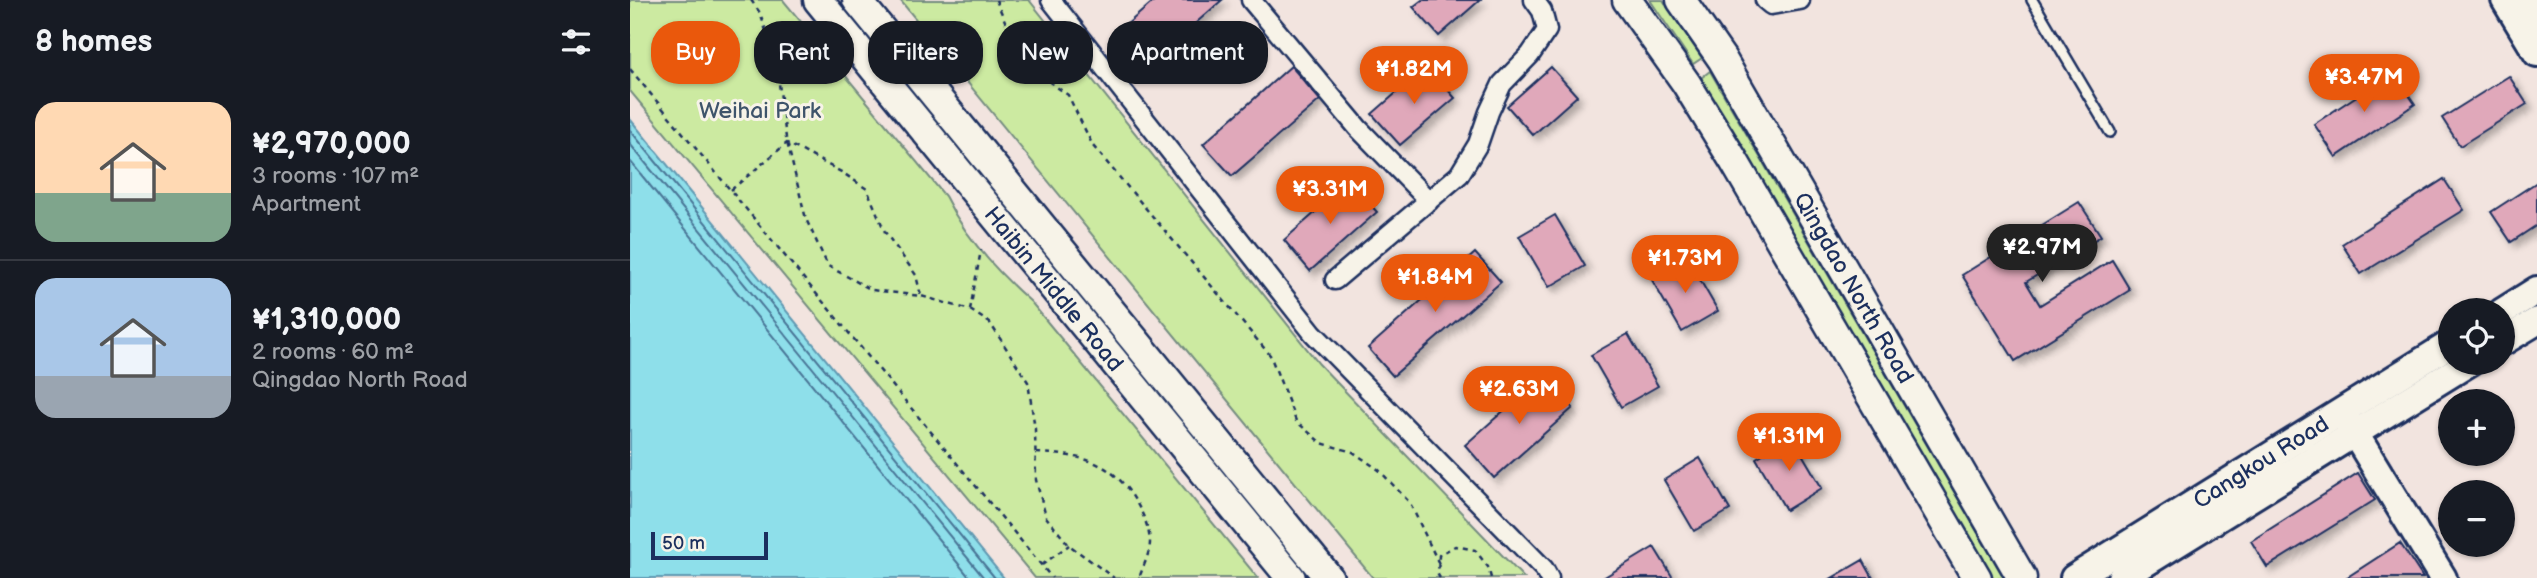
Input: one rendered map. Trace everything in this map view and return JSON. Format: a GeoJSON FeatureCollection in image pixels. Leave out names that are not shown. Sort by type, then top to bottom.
{"type":"FeatureCollection","features":[{"type":"Feature","properties":{"kind":"main road","name":"Haibin Middle Road"},"geometry":{"type":"LineString","coordinates":[[818,0],[1291,578]]}},
{"type":"Feature","properties":{"kind":"main road","name":"Haibin Middle Road"},"geometry":{"type":"LineString","coordinates":[[857,0],[1329,578]]}},
{"type":"Feature","properties":{"kind":"main road","name":"Qingdao North Road"},"geometry":{"type":"LineString","coordinates":[[1628,0],[1686,83],[1734,161],[1977,578]]}},
{"type":"Feature","properties":{"kind":"main road","name":"Qingdao North Road"},"geometry":{"type":"LineString","coordinates":[[1681,0],[1722,59],[2022,578]]}},
{"type":"Feature","properties":{"kind":"main road"},"geometry":{"type":"LineString","coordinates":[[2505,0],[2537,53]]}},
{"type":"Feature","properties":{"kind":"main road"},"geometry":{"type":"LineString","coordinates":[[2527,0],[2537,17]]}},
{"type":"Feature","properties":{"kind":"main road"},"geometry":{"type":"LineString","coordinates":[[2515,304],[2537,290]]}},
{"type":"Feature","properties":{"kind":"main road"},"geometry":{"type":"LineString","coordinates":[[2515,334],[2537,321]]}},
{"type":"Feature","properties":{"kind":"main road","name":"Cangkou Road"},"geometry":{"type":"LineString","coordinates":[[2121,578],[2348,422],[2438,353]]}},
{"type":"Feature","properties":{"kind":"main road","name":"Cangkou Road"},"geometry":{"type":"LineString","coordinates":[[2074,578],[2348,422],[2444,375]]}},
{"type":"Feature","properties":{"kind":"main road"},"geometry":{"type":"LineString","coordinates":[[2348,422],[2443,578]]}},
{"type":"Feature","properties":{"kind":"street"},"geometry":{"type":"LineString","coordinates":[[1051,0],[1313,332],[1544,569],[1549,578]]}},
{"type":"Feature","properties":{"kind":"street"},"geometry":{"type":"LineString","coordinates":[[1251,0],[1358,128],[1429,201]]}},
{"type":"Feature","properties":{"kind":"street"},"geometry":{"type":"LineString","coordinates":[[1335,280],[1460,175],[1478,144],[1489,112],[1503,84],[1530,55],[1547,30],[1542,11],[1534,0]]}},
{"type":"Feature","properties":{"kind":"street"},"geometry":{"type":"LineString","coordinates":[[1765,0],[1771,5],[1800,0]]}},
{"type":"Feature","properties":{"kind":"lane"},"geometry":{"type":"LineString","coordinates":[[2032,0],[2110,132]]}},
{"type":"Feature","properties":{"kind":"path"},"geometry":{"type":"LineString","coordinates":[[751,0],[760,13],[776,60],[787,143],[806,219],[828,267],[872,290],[921,296],[970,310],[990,323],[1028,382],[1035,429],[1036,480],[1046,517],[1069,545],[1114,578]]}},
{"type":"Feature","properties":{"kind":"path"},"geometry":{"type":"LineString","coordinates":[[996,0],[1020,56],[1034,71],[1068,95],[1093,146],[1270,355],[1296,421],[1321,443],[1353,452],[1379,470],[1410,503],[1438,564]]}},
{"type":"Feature","properties":{"kind":"path"},"geometry":{"type":"LineString","coordinates":[[630,69],[1052,578]]}},
{"type":"Feature","properties":{"kind":"path"},"geometry":{"type":"LineString","coordinates":[[731,190],[787,143]]}},
{"type":"Feature","properties":{"kind":"path"},"geometry":{"type":"LineString","coordinates":[[787,143],[867,189],[885,232],[916,275],[921,296]]}},
{"type":"Feature","properties":{"kind":"path"},"geometry":{"type":"LineString","coordinates":[[970,310],[981,250]]}},
{"type":"Feature","properties":{"kind":"path"},"geometry":{"type":"LineString","coordinates":[[1035,453],[1070,454],[1100,464],[1126,485],[1145,518],[1150,544],[1139,578]]}},
{"type":"Feature","properties":{"kind":"path"},"geometry":{"type":"LineString","coordinates":[[1041,565],[1069,545]]}},
{"type":"Feature","properties":{"kind":"path"},"geometry":{"type":"LineString","coordinates":[[1440,578],[1439,555],[1455,546],[1475,550],[1488,567],[1491,578]]}},
{"type":"Feature","properties":{"kind":"green space","name":"Weihai Park"},"geometry":{"type":"Polygon","coordinates":[[[630,0],[783,0],[800,21],[754,21],[754,84],[852,84],[945,196],[962,226],[983,253],[1031,302],[1258,578],[1035,578],[630,91],[630,0]]]}},
{"type":"Feature","properties":{"kind":"green space"},"geometry":{"type":"Polygon","coordinates":[[[900,0],[1029,0],[1046,21],[997,21],[997,84],[1093,84],[1093,80],[1319,364],[1524,578],[1373,578],[969,84],[983,84],[983,21],[917,21],[900,0]]]}},
{"type":"Feature","properties":{"kind":"green space"},"geometry":{"type":"Polygon","coordinates":[[[1650,0],[1663,0],[1702,58],[1693,64],[1650,0]]]}},
{"type":"Feature","properties":{"kind":"green space"},"geometry":{"type":"Polygon","coordinates":[[[1710,71],[2004,578],[1991,578],[1701,78],[1710,71]]]}},
{"type":"Feature","properties":{"kind":"water"},"geometry":{"type":"Polygon","coordinates":[[[630,119],[1004,578],[630,578],[630,119]]]}},
{"type":"Feature","properties":{"kind":"building"},"geometry":{"type":"Polygon","coordinates":[[[1155,0],[1222,0],[1198,21],[1131,21],[1155,0]]]}},
{"type":"Feature","properties":{"kind":"building"},"geometry":{"type":"Polygon","coordinates":[[[1422,0],[1480,0],[1439,36],[1413,7],[1422,0]]]}},
{"type":"Feature","properties":{"kind":"building"},"geometry":{"type":"Polygon","coordinates":[[[1291,66],[1320,100],[1232,176],[1203,144],[1291,66]]]}},
{"type":"Feature","properties":{"kind":"building"},"geometry":{"type":"Polygon","coordinates":[[[1427,66],[1455,98],[1400,145],[1372,114],[1427,66]]]}},
{"type":"Feature","properties":{"kind":"building"},"geometry":{"type":"Polygon","coordinates":[[[1551,67],[1577,96],[1533,135],[1507,106],[1551,67]]]}},
{"type":"Feature","properties":{"kind":"building"},"geometry":{"type":"Polygon","coordinates":[[[2393,72],[2415,104],[2336,157],[2314,124],[2393,72]]]}},
{"type":"Feature","properties":{"kind":"building"},"geometry":{"type":"Polygon","coordinates":[[[2509,76],[2527,104],[2460,146],[2442,118],[2509,76]]]}},
{"type":"Feature","properties":{"kind":"building"},"geometry":{"type":"Polygon","coordinates":[[[2444,179],[2464,210],[2361,274],[2342,244],[2444,179]]]}},
{"type":"Feature","properties":{"kind":"building"},"geometry":{"type":"Polygon","coordinates":[[[1350,182],[1377,212],[1310,271],[1284,240],[1350,182]]]}},
{"type":"Feature","properties":{"kind":"building"},"geometry":{"type":"Polygon","coordinates":[[[2537,182],[2537,225],[2511,242],[2491,212],[2537,182]]]}},
{"type":"Feature","properties":{"kind":"building"},"geometry":{"type":"Polygon","coordinates":[[[2079,202],[2101,236],[2026,282],[2040,305],[2112,260],[2130,290],[2015,361],[1962,275],[2079,202]]]}},
{"type":"Feature","properties":{"kind":"building"},"geometry":{"type":"Polygon","coordinates":[[[1555,215],[1585,266],[1549,287],[1519,236],[1555,215]]]}},
{"type":"Feature","properties":{"kind":"building"},"geometry":{"type":"Polygon","coordinates":[[[1475,253],[1501,282],[1393,376],[1368,348],[1475,253]]]}},
{"type":"Feature","properties":{"kind":"building"},"geometry":{"type":"Polygon","coordinates":[[[1688,259],[1718,311],[1682,332],[1652,280],[1688,259]]]}},
{"type":"Feature","properties":{"kind":"building"},"geometry":{"type":"Polygon","coordinates":[[[1628,334],[1658,386],[1621,407],[1591,355],[1628,334]]]}},
{"type":"Feature","properties":{"kind":"building"},"geometry":{"type":"Polygon","coordinates":[[[1544,375],[1573,408],[1494,478],[1465,445],[1544,375]]]}},
{"type":"Feature","properties":{"kind":"building"},"geometry":{"type":"Polygon","coordinates":[[[1792,437],[1822,488],[1786,510],[1756,458],[1792,437]]]}},
{"type":"Feature","properties":{"kind":"building"},"geometry":{"type":"Polygon","coordinates":[[[1700,458],[1730,510],[1694,531],[1664,480],[1700,458]]]}},
{"type":"Feature","properties":{"kind":"building"},"geometry":{"type":"Polygon","coordinates":[[[2358,473],[2375,500],[2267,567],[2251,541],[2358,473]]]}},
{"type":"Feature","properties":{"kind":"building"},"geometry":{"type":"Polygon","coordinates":[[[2400,543],[2423,578],[2346,578],[2400,543]]]}},
{"type":"Feature","properties":{"kind":"building"},"geometry":{"type":"Polygon","coordinates":[[[1654,547],[1673,578],[1603,578],[1654,547]]]}},
{"type":"Feature","properties":{"kind":"building"},"geometry":{"type":"Polygon","coordinates":[[[1863,560],[1873,578],[1832,578],[1863,560]]]}}]}
